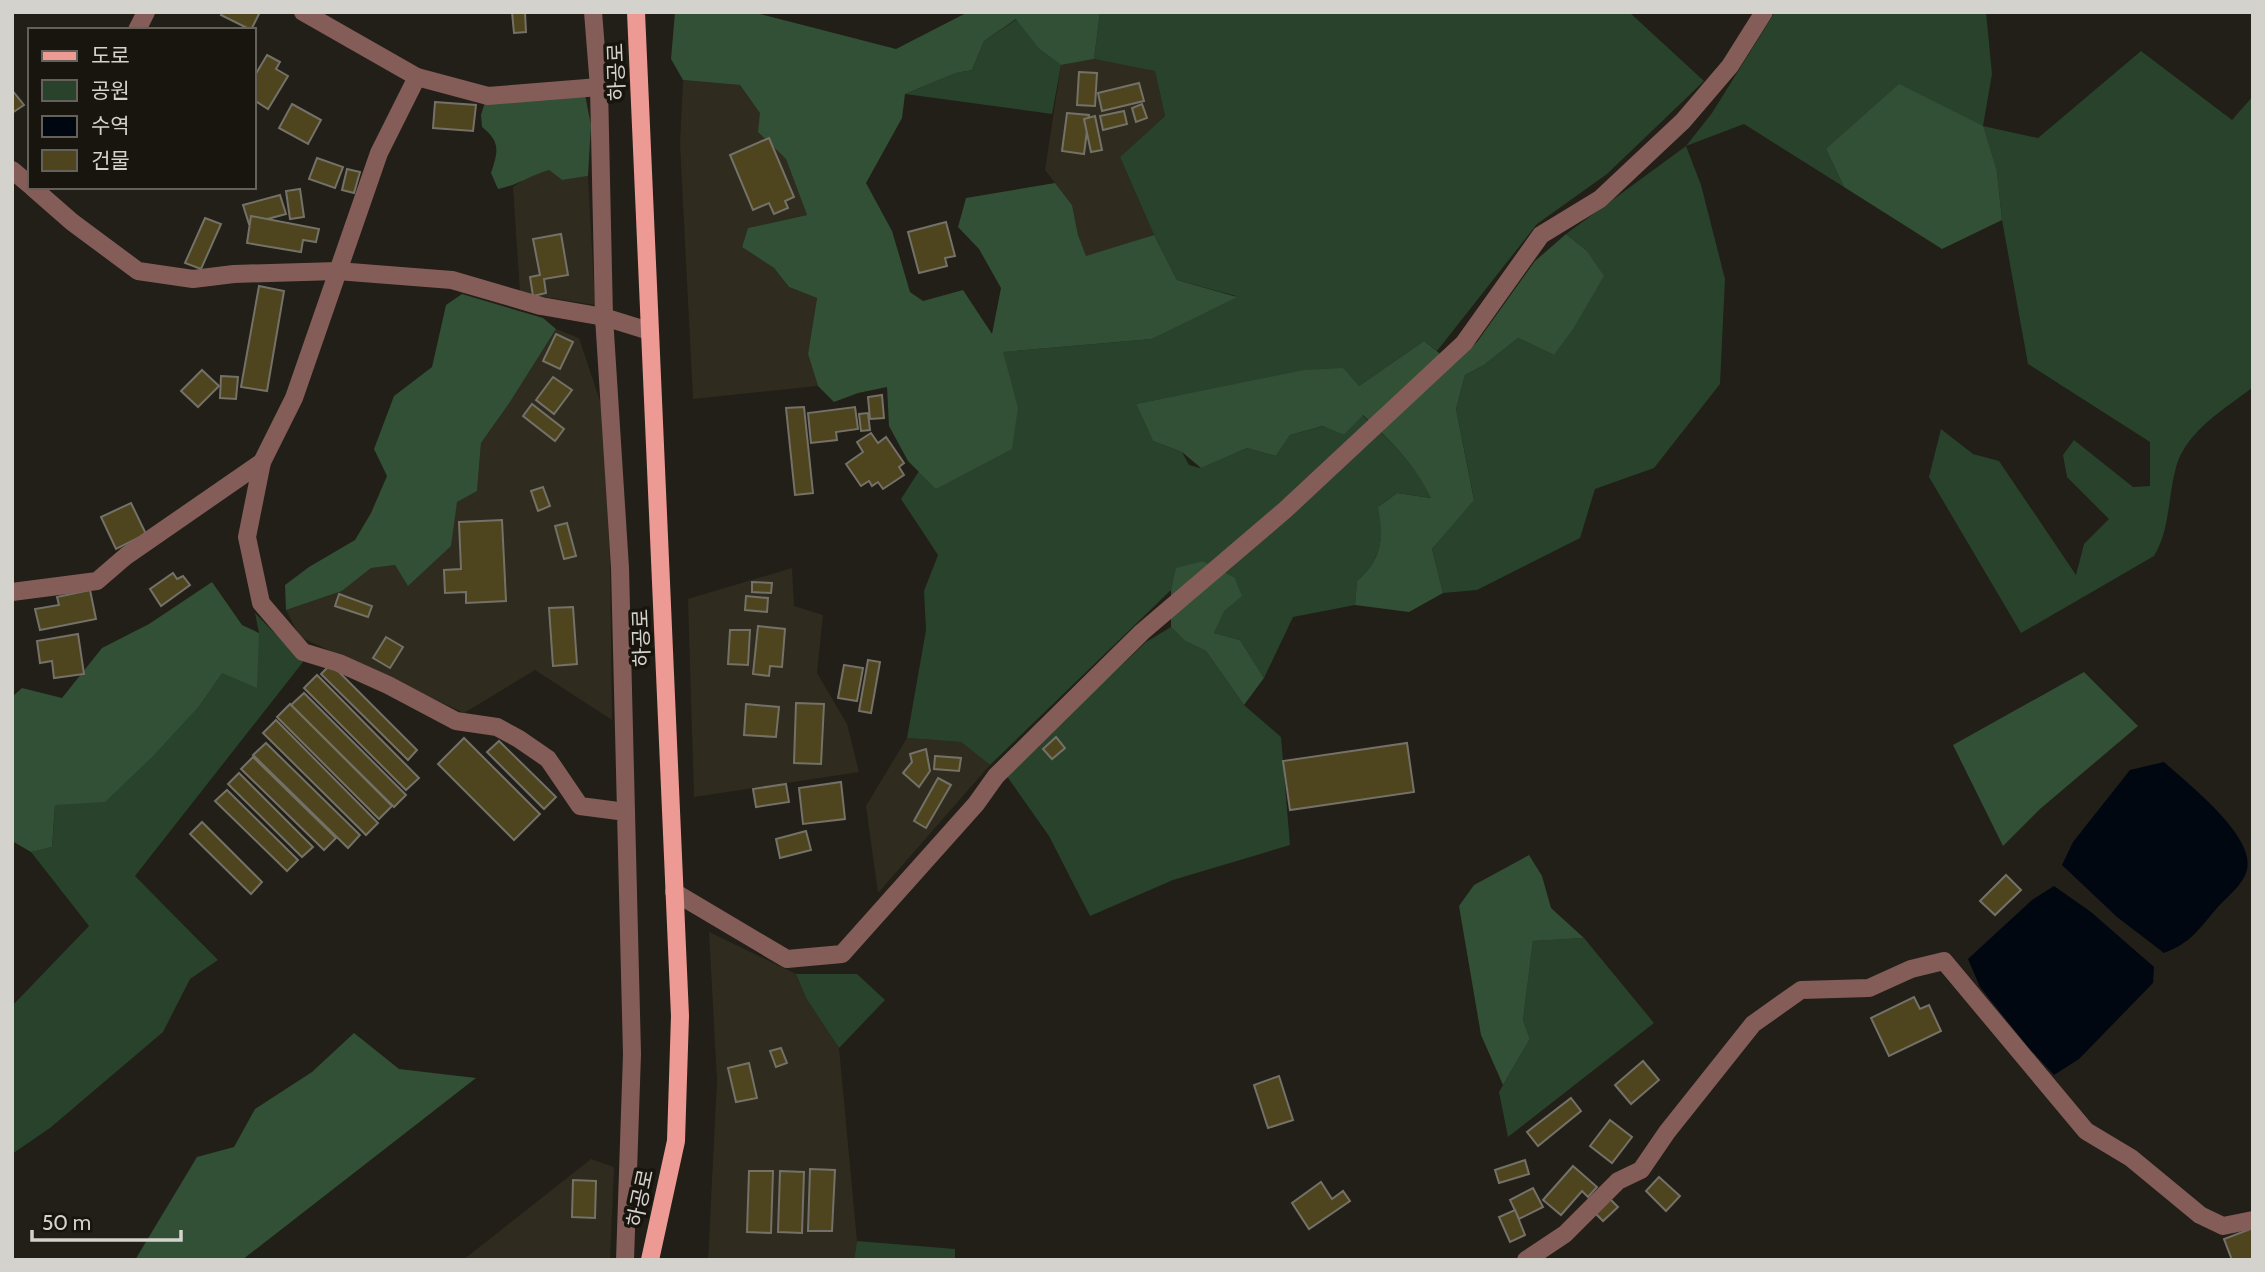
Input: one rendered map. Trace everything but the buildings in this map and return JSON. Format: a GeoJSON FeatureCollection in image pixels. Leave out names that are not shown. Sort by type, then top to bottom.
{"type":"FeatureCollection","features":[{"type":"Feature","properties":{"kind":"main road","name":"하공로"},"geometry":{"type":"LineString","coordinates":[[636,12],[680,1016],[676,1141],[650,1260]]}},
{"type":"Feature","properties":{"kind":"street"},"geometry":{"type":"LineString","coordinates":[[139,28],[146,12]]}},
{"type":"Feature","properties":{"kind":"street"},"geometry":{"type":"LineString","coordinates":[[303,12],[417,78],[488,96],[599,87]]}},
{"type":"Feature","properties":{"kind":"street"},"geometry":{"type":"LineString","coordinates":[[593,12],[599,87],[604,317],[620,568],[632,1054],[625,1260]]}},
{"type":"Feature","properties":{"kind":"street"},"geometry":{"type":"LineString","coordinates":[[674,892],[787,959],[842,954],[976,804],[996,776],[1154,620],[1285,510],[1464,343],[1541,234],[1601,200],[1684,121],[1730,66],[1764,12]]}},
{"type":"Feature","properties":{"kind":"street"},"geometry":{"type":"LineString","coordinates":[[417,78],[379,153],[293,398],[262,462],[247,537],[261,603],[303,652],[339,663],[388,685],[456,722],[497,727],[548,759],[580,806],[626,812]]}},
{"type":"Feature","properties":{"kind":"street"},"geometry":{"type":"LineString","coordinates":[[38,189],[72,222],[138,271],[193,279],[234,274],[337,271],[452,280],[541,306],[604,317],[649,331]]}},
{"type":"Feature","properties":{"kind":"street"},"geometry":{"type":"LineString","coordinates":[[12,592],[97,581],[126,556],[262,462]]}},
{"type":"Feature","properties":{"kind":"street"},"geometry":{"type":"LineString","coordinates":[[1526,1260],[1566,1234],[1618,1181],[1641,1170],[1667,1132],[1753,1024],[1801,990],[1869,988],[1911,969],[1944,961],[2086,1132],[2131,1158],[2200,1215],[2223,1226],[2253,1220]]}},
{"type":"Feature","properties":{"kind":"shaded area"},"geometry":{"type":"Polygon","coordinates":[[[1094,59],[1155,70],[1165,116],[1120,157],[1154,235],[1086,257],[1072,205],[1045,170],[1061,65],[1094,59]]]}},
{"type":"Feature","properties":{"kind":"shaded area"},"geometry":{"type":"Polygon","coordinates":[[[683,80],[740,85],[761,113],[759,132],[786,159],[807,215],[748,228],[742,247],[774,268],[789,287],[817,298],[808,354],[818,386],[693,399],[680,144],[683,80]]]}},
{"type":"Feature","properties":{"kind":"shaded area"},"geometry":{"type":"Polygon","coordinates":[[[549,170],[562,180],[588,176],[595,305],[520,293],[513,187],[529,176],[549,170]]]}},
{"type":"Feature","properties":{"kind":"shaded area"},"geometry":{"type":"Polygon","coordinates":[[[556,329],[579,338],[602,407],[610,558],[612,720],[535,670],[464,713],[300,637],[286,610],[342,591],[371,568],[395,565],[409,585],[457,502],[477,490],[481,443],[556,329]]]}},
{"type":"Feature","properties":{"kind":"shaded area"},"geometry":{"type":"Polygon","coordinates":[[[792,568],[794,606],[823,615],[817,673],[847,724],[859,772],[694,797],[688,599],[792,568]]]}},
{"type":"Feature","properties":{"kind":"shaded area"},"geometry":{"type":"Polygon","coordinates":[[[907,738],[961,742],[990,765],[878,893],[866,806],[907,738]]]}},
{"type":"Feature","properties":{"kind":"shaded area"},"geometry":{"type":"Polygon","coordinates":[[[709,932],[796,974],[806,998],[839,1048],[857,1241],[854,1260],[708,1260],[717,1080],[709,932]]]}},
{"type":"Feature","properties":{"kind":"shaded area"},"geometry":{"type":"Polygon","coordinates":[[[591,1159],[614,1167],[610,1260],[463,1260],[591,1159]]]}},
{"type":"Feature","properties":{"kind":"green space"},"geometry":{"type":"Polygon","coordinates":[[[675,12],[752,12],[896,49],[968,12],[1100,12],[1094,59],[1061,65],[1039,49],[1016,19],[984,41],[972,70],[956,73],[905,94],[902,118],[866,183],[892,231],[910,292],[923,301],[963,290],[992,334],[1001,288],[979,249],[958,227],[966,198],[1055,183],[1072,205],[1078,235],[1086,256],[1154,235],[1177,280],[1237,297],[1152,339],[1003,352],[1018,407],[1012,449],[936,489],[908,461],[889,426],[887,387],[858,393],[834,402],[818,386],[808,354],[817,298],[789,287],[774,268],[742,247],[748,228],[807,215],[786,159],[758,132],[760,113],[740,85],[683,80],[671,59],[675,12]]]}},
{"type":"Feature","properties":{"kind":"green space"},"geometry":{"type":"Polygon","coordinates":[[[1100,12],[1629,12],[1704,81],[1607,174],[1537,224],[1437,351],[1424,341],[1359,386],[1213,389],[1136,404],[1153,441],[1182,452],[1189,465],[1200,468],[1247,448],[1276,456],[1290,435],[1324,426],[1344,435],[1362,415],[1401,453],[1432,498],[1397,493],[1379,506],[1379,547],[1372,564],[1357,581],[1355,605],[1293,617],[1264,678],[1240,640],[1214,633],[1234,577],[1203,561],[1177,569],[1171,590],[990,765],[961,742],[907,738],[926,630],[924,591],[938,555],[901,499],[919,471],[937,489],[1018,407],[1002,352],[1152,339],[1236,296],[1177,280],[1154,235],[1120,157],[1165,116],[1155,71],[1094,59],[1100,12]]]}},
{"type":"Feature","properties":{"kind":"green space"},"geometry":{"type":"Polygon","coordinates":[[[1775,12],[1986,12],[1992,74],[1983,126],[2038,138],[2141,51],[2232,120],[2253,96],[2253,387],[2208,422],[2188,442],[2176,467],[2163,535],[2154,556],[2021,633],[1929,477],[1941,429],[1973,454],[1999,461],[2076,575],[2084,544],[2109,519],[2067,477],[2063,455],[2074,440],[2133,487],[2150,486],[2150,442],[2028,364],[2002,220],[1997,172],[1826,149],[1844,187],[1744,124],[1686,146],[1712,113],[1775,12]]]}},
{"type":"Feature","properties":{"kind":"green space"},"geometry":{"type":"Polygon","coordinates":[[[1017,19],[1039,49],[1061,65],[1052,114],[905,94],[956,73],[972,70],[984,41],[1017,19]]]}},
{"type":"Feature","properties":{"kind":"green space"},"geometry":{"type":"Polygon","coordinates":[[[1899,84],[1983,126],[1997,172],[2002,220],[1942,249],[1844,187],[1826,149],[1899,84]]]}},
{"type":"Feature","properties":{"kind":"green space"},"geometry":{"type":"Polygon","coordinates":[[[585,95],[591,125],[588,176],[562,180],[549,170],[498,189],[491,173],[496,153],[495,143],[482,127],[481,115],[485,102],[585,95]]]}},
{"type":"Feature","properties":{"kind":"green space"},"geometry":{"type":"Polygon","coordinates":[[[1686,146],[1701,185],[1725,279],[1720,384],[1654,468],[1595,489],[1580,538],[1477,590],[1443,593],[1432,549],[1474,499],[1456,409],[1465,375],[1484,365],[1518,338],[1554,355],[1586,250],[1566,234],[1686,146]]]}},
{"type":"Feature","properties":{"kind":"green space"},"geometry":{"type":"Polygon","coordinates":[[[1566,234],[1586,250],[1604,276],[1573,329],[1554,355],[1518,338],[1484,365],[1465,375],[1456,409],[1474,500],[1432,549],[1443,593],[1409,612],[1355,605],[1357,581],[1372,565],[1379,548],[1381,529],[1378,507],[1397,493],[1431,498],[1410,463],[1363,415],[1344,435],[1323,426],[1290,435],[1276,456],[1247,448],[1201,468],[1182,452],[1153,441],[1136,404],[1304,370],[1343,368],[1359,386],[1424,341],[1453,364],[1477,342],[1535,261],[1566,234]]]}},
{"type":"Feature","properties":{"kind":"green space"},"geometry":{"type":"Polygon","coordinates":[[[462,294],[543,318],[556,329],[481,443],[477,491],[457,502],[451,546],[408,586],[395,565],[371,568],[342,591],[286,610],[285,585],[309,567],[355,540],[371,513],[387,476],[374,449],[394,396],[432,367],[446,305],[462,294]]]}},
{"type":"Feature","properties":{"kind":"green space"},"geometry":{"type":"Polygon","coordinates":[[[1203,561],[1234,577],[1242,596],[1224,611],[1214,633],[1240,640],[1264,678],[1244,705],[1206,651],[1185,641],[1171,627],[1171,590],[1176,568],[1203,561]]]}},
{"type":"Feature","properties":{"kind":"green space"},"geometry":{"type":"Polygon","coordinates":[[[212,582],[242,625],[259,633],[257,688],[222,673],[200,705],[153,756],[105,802],[55,805],[52,847],[31,852],[12,841],[12,697],[22,688],[62,698],[102,648],[149,624],[212,582]]]}},
{"type":"Feature","properties":{"kind":"green space"},"geometry":{"type":"Polygon","coordinates":[[[255,613],[303,662],[135,876],[218,960],[190,979],[163,1032],[50,1128],[12,1154],[12,1006],[89,926],[31,852],[52,847],[55,805],[200,705],[222,672],[259,633],[255,613]]]}},
{"type":"Feature","properties":{"kind":"green space"},"geometry":{"type":"Polygon","coordinates":[[[1171,627],[1185,641],[1206,651],[1244,705],[1281,737],[1290,845],[1173,880],[1090,916],[1049,836],[1006,775],[1146,642],[1171,627]]]}},
{"type":"Feature","properties":{"kind":"green space"},"geometry":{"type":"Polygon","coordinates":[[[2084,672],[2138,726],[2040,809],[2003,846],[1953,745],[2084,672]]]}},
{"type":"Feature","properties":{"kind":"green space"},"geometry":{"type":"Polygon","coordinates":[[[1529,855],[1542,876],[1551,908],[1584,938],[1533,941],[1523,1020],[1530,1039],[1503,1085],[1481,1035],[1459,906],[1474,885],[1529,855]]]}},
{"type":"Feature","properties":{"kind":"green space"},"geometry":{"type":"Polygon","coordinates":[[[1584,938],[1654,1023],[1508,1137],[1499,1092],[1530,1039],[1523,1020],[1533,941],[1584,938]]]}},
{"type":"Feature","properties":{"kind":"green space"},"geometry":{"type":"Polygon","coordinates":[[[796,974],[857,974],[885,1000],[839,1048],[806,998],[796,974]]]}},
{"type":"Feature","properties":{"kind":"green space"},"geometry":{"type":"Polygon","coordinates":[[[354,1033],[399,1069],[476,1078],[242,1260],[135,1260],[197,1157],[234,1147],[255,1109],[312,1072],[354,1033]]]}},
{"type":"Feature","properties":{"kind":"green space"},"geometry":{"type":"Polygon","coordinates":[[[857,1241],[955,1249],[955,1260],[854,1260],[857,1241]]]}},
{"type":"Feature","properties":{"kind":"water"},"geometry":{"type":"Polygon","coordinates":[[[2164,762],[2203,796],[2231,826],[2247,856],[2247,870],[2238,886],[2194,935],[2164,953],[2117,917],[2062,865],[2073,842],[2130,770],[2164,762]]]}},
{"type":"Feature","properties":{"kind":"water"},"geometry":{"type":"Polygon","coordinates":[[[2054,886],[2091,912],[2154,967],[2153,983],[2079,1059],[2054,1075],[1980,987],[1968,959],[2032,900],[2054,886]]]}}]}
